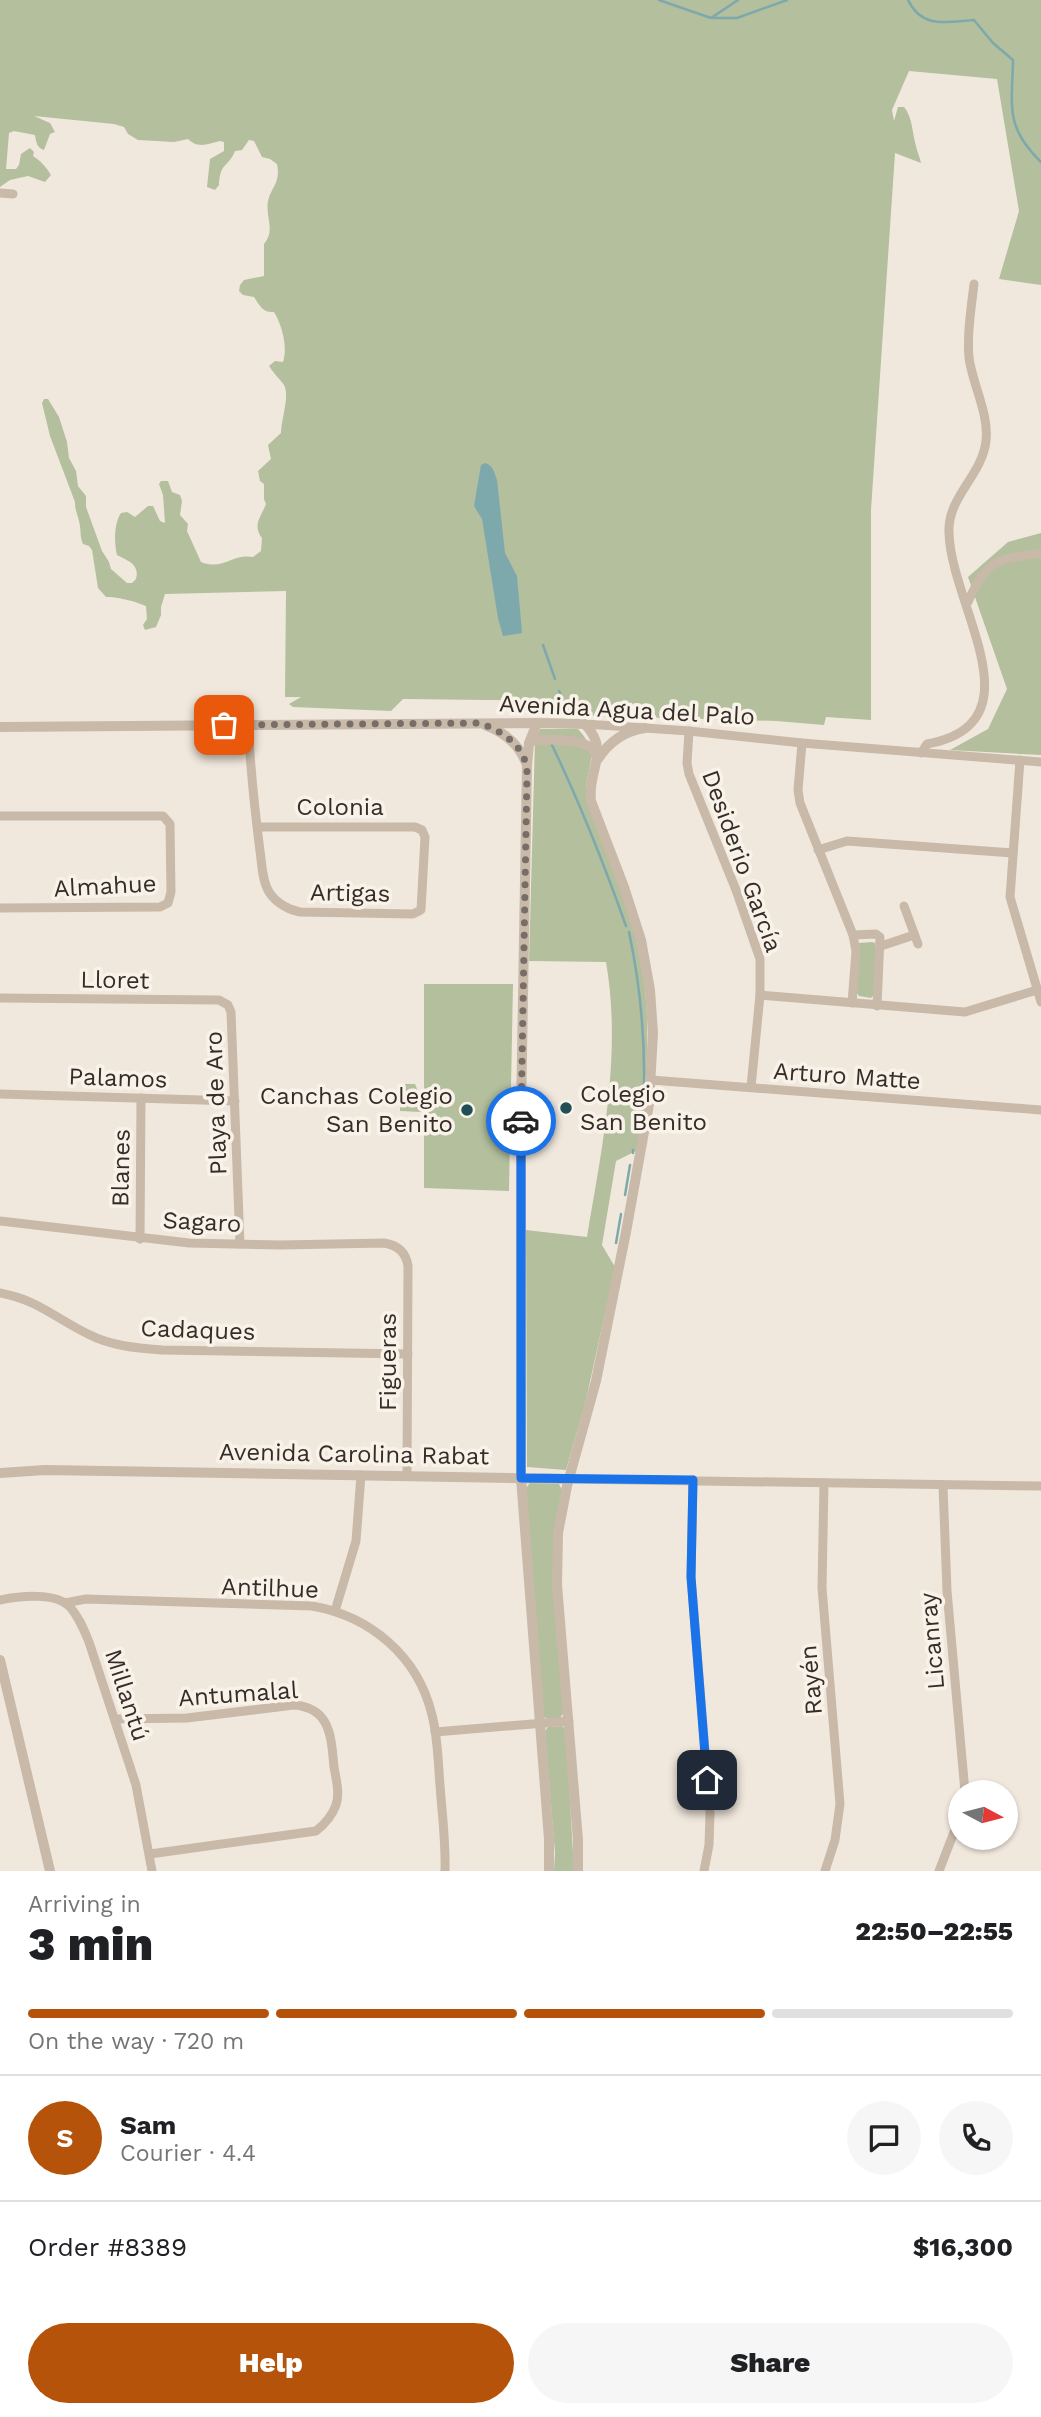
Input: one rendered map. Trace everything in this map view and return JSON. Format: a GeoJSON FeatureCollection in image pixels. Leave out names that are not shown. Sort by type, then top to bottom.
{"type":"FeatureCollection","features":[{"type":"Feature","properties":{"kind":"street"},"geometry":{"type":"LineString","coordinates":[[0,193],[13,194]]}},
{"type":"Feature","properties":{"kind":"street"},"geometry":{"type":"LineString","coordinates":[[974,284],[969,332],[970,359],[984,417],[986,443],[978,466],[955,503],[948,532],[968,602],[993,664]]}},
{"type":"Feature","properties":{"kind":"street"},"geometry":{"type":"LineString","coordinates":[[968,602],[979,577],[991,565],[1041,554]]}},
{"type":"Feature","properties":{"kind":"street"},"geometry":{"type":"LineString","coordinates":[[921,752],[927,744],[954,739],[973,730],[992,704]]}},
{"type":"Feature","properties":{"kind":"street"},"geometry":{"type":"LineString","coordinates":[[248,711],[257,827]]}},
{"type":"Feature","properties":{"kind":"street"},"geometry":{"type":"LineString","coordinates":[[480,723],[496,729],[512,741],[527,765]]}},
{"type":"Feature","properties":{"kind":"street"},"geometry":{"type":"LineString","coordinates":[[537,723],[529,743],[527,765],[521,1113],[521,1478],[550,1871]]}},
{"type":"Feature","properties":{"kind":"street"},"geometry":{"type":"LineString","coordinates":[[578,1871],[556,1558],[562,1509],[593,1394],[641,1153],[651,1080],[652,1015],[647,970],[631,908],[592,806],[590,787],[597,760],[597,742],[584,724]]}},
{"type":"Feature","properties":{"kind":"street","name":"Avenida Agua del Palo"},"geometry":{"type":"LineString","coordinates":[[0,727],[584,724],[1041,762]]}},
{"type":"Feature","properties":{"kind":"street"},"geometry":{"type":"LineString","coordinates":[[597,760],[617,739],[645,728]]}},
{"type":"Feature","properties":{"kind":"street","name":"Desiderio García"},"geometry":{"type":"LineString","coordinates":[[689,731],[689,774],[758,950],[761,969],[760,995],[751,1087]]}},
{"type":"Feature","properties":{"kind":"street"},"geometry":{"type":"LineString","coordinates":[[529,743],[539,739],[581,743],[591,747],[597,760]]}},
{"type":"Feature","properties":{"kind":"street"},"geometry":{"type":"LineString","coordinates":[[802,743],[798,796],[853,935],[856,951],[852,1003]]}},
{"type":"Feature","properties":{"kind":"street"},"geometry":{"type":"LineString","coordinates":[[1020,760],[1011,903],[1041,1002]]}},
{"type":"Feature","properties":{"kind":"street","name":"Almahue"},"geometry":{"type":"LineString","coordinates":[[0,816],[163,816],[170,824],[171,892],[168,903],[160,907],[0,908]]}},
{"type":"Feature","properties":{"kind":"street","name":"Colonia"},"geometry":{"type":"LineString","coordinates":[[257,827],[415,827],[422,830],[425,837],[421,910]]}},
{"type":"Feature","properties":{"kind":"street","name":"Artigas"},"geometry":{"type":"LineString","coordinates":[[257,827],[267,886],[279,903],[306,913],[413,914],[421,910]]}},
{"type":"Feature","properties":{"kind":"street"},"geometry":{"type":"LineString","coordinates":[[818,850],[847,841],[1013,853]]}},
{"type":"Feature","properties":{"kind":"street"},"geometry":{"type":"LineString","coordinates":[[881,946],[916,939],[904,906]]}},
{"type":"Feature","properties":{"kind":"street"},"geometry":{"type":"LineString","coordinates":[[853,935],[876,934],[881,939],[877,1006]]}},
{"type":"Feature","properties":{"kind":"street"},"geometry":{"type":"LineString","coordinates":[[760,995],[970,1012],[1037,990]]}},
{"type":"Feature","properties":{"kind":"street","name":"Lloret"},"geometry":{"type":"LineString","coordinates":[[0,998],[219,1000],[228,1004]]}},
{"type":"Feature","properties":{"kind":"street","name":"Playa de Aro"},"geometry":{"type":"LineString","coordinates":[[228,1004],[231,1012],[240,1244]]}},
{"type":"Feature","properties":{"kind":"street","name":"Arturo Matte"},"geometry":{"type":"LineString","coordinates":[[651,1080],[1041,1110]]}},
{"type":"Feature","properties":{"kind":"street","name":"Palamos"},"geometry":{"type":"LineString","coordinates":[[0,1094],[235,1101]]}},
{"type":"Feature","properties":{"kind":"street","name":"Blanes"},"geometry":{"type":"LineString","coordinates":[[140,1239],[141,1098]]}},
{"type":"Feature","properties":{"kind":"street","name":"Sagaro"},"geometry":{"type":"LineString","coordinates":[[0,1221],[140,1239],[240,1244],[384,1243],[395,1245],[401,1250]]}},
{"type":"Feature","properties":{"kind":"street","name":"Figueras"},"geometry":{"type":"LineString","coordinates":[[401,1250],[408,1266],[407,1476]]}},
{"type":"Feature","properties":{"kind":"street","name":"Cadaques"},"geometry":{"type":"LineString","coordinates":[[0,1293],[22,1298],[45,1308],[94,1337],[130,1347],[162,1350],[408,1354]]}},
{"type":"Feature","properties":{"kind":"street","name":"Avenida Carolina Rabat"},"geometry":{"type":"LineString","coordinates":[[0,1466],[45,1470],[1041,1486]]}},
{"type":"Feature","properties":{"kind":"street","name":"Avenida Carolina Rabat"},"geometry":{"type":"LineString","coordinates":[[0,1473],[45,1470]]}},
{"type":"Feature","properties":{"kind":"street"},"geometry":{"type":"LineString","coordinates":[[335,1611],[356,1541],[361,1475]]}},
{"type":"Feature","properties":{"kind":"street"},"geometry":{"type":"LineString","coordinates":[[693,1480],[691,1577],[710,1813],[705,1871]]}},
{"type":"Feature","properties":{"kind":"street","name":"Rayén"},"geometry":{"type":"LineString","coordinates":[[824,1483],[822,1588],[840,1792],[839,1823],[825,1871]]}},
{"type":"Feature","properties":{"kind":"street","name":"Licanray"},"geometry":{"type":"LineString","coordinates":[[943,1486],[947,1591],[964,1780]]}},
{"type":"Feature","properties":{"kind":"street"},"geometry":{"type":"LineString","coordinates":[[0,1600],[24,1596],[65,1603]]}},
{"type":"Feature","properties":{"kind":"street","name":"Antilhue"},"geometry":{"type":"LineString","coordinates":[[65,1603],[86,1600],[289,1605],[335,1611],[383,1636],[407,1661],[425,1693],[435,1732],[445,1839],[445,1871]]}},
{"type":"Feature","properties":{"kind":"street","name":"Millantú"},"geometry":{"type":"LineString","coordinates":[[65,1603],[76,1615],[86,1636],[115,1719],[136,1785],[152,1871]]}},
{"type":"Feature","properties":{"kind":"street"},"geometry":{"type":"LineString","coordinates":[[0,1660],[50,1871]]}},
{"type":"Feature","properties":{"kind":"street","name":"Antumalal"},"geometry":{"type":"LineString","coordinates":[[115,1719],[187,1718],[294,1705],[310,1708],[318,1713],[329,1729],[338,1798],[330,1817],[316,1831],[150,1854]]}},
{"type":"Feature","properties":{"kind":"street"},"geometry":{"type":"LineString","coordinates":[[435,1732],[569,1721]]}},
{"type":"Feature","properties":{"kind":"street"},"geometry":{"type":"LineString","coordinates":[[939,1871],[948,1848]]}},
{"type":"Feature","properties":{"kind":"green space"},"geometry":{"type":"Polygon","coordinates":[[[0,0],[1041,0],[1041,285],[999,279],[1019,211],[997,79],[909,71],[892,110],[894,121],[898,107],[904,107],[907,111],[921,163],[895,153],[871,510],[871,720],[826,717],[824,725],[776,721],[560,715],[555,712],[560,701],[403,699],[391,711],[293,707],[289,704],[301,697],[285,697],[286,591],[165,594],[156,627],[145,630],[143,625],[147,619],[146,606],[106,597],[98,588],[92,550],[82,542],[75,502],[50,436],[42,403],[44,399],[48,399],[59,417],[69,458],[76,471],[78,486],[86,496],[86,507],[102,551],[111,569],[127,583],[132,583],[137,574],[135,566],[117,555],[117,522],[121,513],[127,512],[135,517],[148,506],[153,506],[160,521],[165,523],[163,495],[159,484],[161,481],[168,481],[172,492],[180,495],[180,515],[188,524],[187,531],[201,562],[222,563],[239,557],[253,557],[261,551],[262,538],[258,525],[266,504],[264,484],[260,481],[258,471],[271,459],[268,445],[281,433],[286,395],[284,385],[269,366],[275,361],[283,362],[284,343],[274,312],[264,310],[254,297],[243,295],[239,291],[244,280],[264,276],[264,244],[270,228],[268,201],[277,180],[277,164],[262,157],[254,141],[249,140],[242,150],[235,151],[223,169],[215,190],[207,187],[210,159],[224,151],[224,142],[199,145],[188,139],[174,142],[138,140],[128,134],[124,127],[114,124],[34,116],[50,123],[55,132],[50,134],[44,150],[38,146],[35,135],[14,131],[9,133],[6,169],[16,169],[21,154],[30,148],[34,152],[33,156],[51,175],[45,182],[28,176],[10,180],[0,187],[0,0]]]}},
{"type":"Feature","properties":{"kind":"green space"},"geometry":{"type":"Polygon","coordinates":[[[1041,533],[1041,755],[950,750],[988,729],[1007,689],[968,577],[1008,542],[1041,533]]]}},
{"type":"Feature","properties":{"kind":"green space"},"geometry":{"type":"Polygon","coordinates":[[[540,729],[578,729],[589,745],[591,759],[586,792],[632,924],[642,969],[647,1021],[646,1072],[638,1150],[616,1161],[602,1245],[615,1267],[586,1400],[566,1470],[527,1467],[526,1230],[587,1237],[608,1100],[612,1031],[606,962],[529,961],[535,740],[540,729]]]}},
{"type":"Feature","properties":{"kind":"green space"},"geometry":{"type":"Polygon","coordinates":[[[859,943],[875,943],[875,994],[871,998],[859,996],[857,993],[859,943]]]}},
{"type":"Feature","properties":{"kind":"green space","name":"Canchas Colegio San Benito"},"geometry":{"type":"Polygon","coordinates":[[[424,984],[513,984],[509,1191],[424,1188],[424,984]]]}},
{"type":"Feature","properties":{"kind":"green space"},"geometry":{"type":"Polygon","coordinates":[[[400,1084],[415,1084],[422,1101],[422,1112],[400,1111],[400,1084]]]}},
{"type":"Feature","properties":{"kind":"green space"},"geometry":{"type":"Polygon","coordinates":[[[530,1483],[559,1484],[562,1490],[556,1520],[564,1712],[560,1718],[544,1717],[526,1488],[530,1483]]]}},
{"type":"Feature","properties":{"kind":"green space"},"geometry":{"type":"Polygon","coordinates":[[[562,1726],[566,1730],[574,1871],[554,1871],[555,1853],[545,1731],[548,1727],[562,1726]]]}},
{"type":"Feature","properties":{"kind":"water"},"geometry":{"type":"Polygon","coordinates":[[[485,463],[492,467],[497,480],[505,553],[517,576],[522,633],[503,636],[498,618],[482,519],[474,506],[481,465],[485,463]]]}},
{"type":"Feature","properties":{"kind":"waterway"},"geometry":{"type":"LineString","coordinates":[[659,0],[711,18],[738,0]]}},
{"type":"Feature","properties":{"kind":"waterway"},"geometry":{"type":"LineString","coordinates":[[713,18],[737,18],[787,0]]}},
{"type":"Feature","properties":{"kind":"waterway"},"geometry":{"type":"LineString","coordinates":[[908,0],[920,16],[928,20],[974,20],[993,43],[1013,60],[1012,104],[1016,127],[1021,138],[1041,162]]}},
{"type":"Feature","properties":{"kind":"waterway"},"geometry":{"type":"LineString","coordinates":[[543,645],[555,679]]}},
{"type":"Feature","properties":{"kind":"waterway"},"geometry":{"type":"LineString","coordinates":[[559,691],[564,704],[575,707]]}},
{"type":"Feature","properties":{"kind":"waterway"},"geometry":{"type":"LineString","coordinates":[[551,743],[591,834],[626,926]]}},
{"type":"Feature","properties":{"kind":"waterway"},"geometry":{"type":"LineString","coordinates":[[629,932],[641,1009],[644,1087]]}},
{"type":"Feature","properties":{"kind":"waterway"},"geometry":{"type":"LineString","coordinates":[[625,1195],[630,1165]]}},
{"type":"Feature","properties":{"kind":"waterway"},"geometry":{"type":"LineString","coordinates":[[616,1243],[621,1214]]}},
{"type":"Feature","properties":{"kind":"way so far"},"geometry":{"type":"LineString","coordinates":[[224,725],[480,723],[504,734],[518,748],[527,765],[521,1121]]}},
{"type":"Feature","properties":{"kind":"place","name":"Colegio San Benito"},"geometry":{"type":"Point","coordinates":[566,1108]}},
{"type":"Feature","properties":{"kind":"place","name":"Canchas Colegio San Benito"},"geometry":{"type":"Point","coordinates":[467,1110]}},
{"type":"Feature","properties":{"kind":"route"},"geometry":{"type":"LineString","coordinates":[[521,1121],[521,1478],[693,1480],[691,1577],[707,1780]]}}]}
